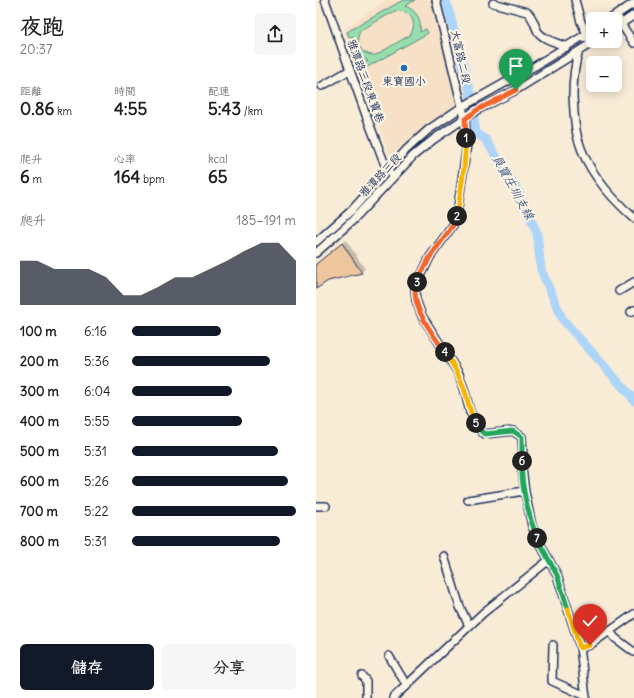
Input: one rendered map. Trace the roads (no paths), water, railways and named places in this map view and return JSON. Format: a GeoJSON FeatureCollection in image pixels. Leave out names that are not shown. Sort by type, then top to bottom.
{"type":"FeatureCollection","features":[{"type":"Feature","properties":{"kind":"street","name":"雅潭路三段東寶巷"},"geometry":{"type":"LineString","coordinates":[[325,0],[387,170]]}},
{"type":"Feature","properties":{"kind":"street","name":"大富路二段"},"geometry":{"type":"LineString","coordinates":[[436,0],[465,119],[467,144],[456,221],[430,257],[415,288],[416,300],[425,322],[459,374],[470,412],[482,432],[485,434],[513,431],[522,437],[524,491]]}},
{"type":"Feature","properties":{"kind":"street"},"geometry":{"type":"LineString","coordinates":[[576,0],[581,22],[586,28]]}},
{"type":"Feature","properties":{"kind":"street"},"geometry":{"type":"LineString","coordinates":[[620,12],[634,3]]}},
{"type":"Feature","properties":{"kind":"street"},"geometry":{"type":"LineString","coordinates":[[493,4],[527,12],[531,15],[538,32],[546,38],[568,47]]}},
{"type":"Feature","properties":{"kind":"street"},"geometry":{"type":"LineString","coordinates":[[622,24],[634,16]]}},
{"type":"Feature","properties":{"kind":"street"},"geometry":{"type":"LineString","coordinates":[[622,30],[634,43]]}},
{"type":"Feature","properties":{"kind":"street","name":"雅潭路三段"},"geometry":{"type":"LineString","coordinates":[[316,242],[350,211],[406,150],[428,130],[462,108],[568,47],[586,35]]}},
{"type":"Feature","properties":{"kind":"street"},"geometry":{"type":"LineString","coordinates":[[586,39],[578,52],[574,66],[574,115],[578,139],[588,165],[605,190],[634,218]]}},
{"type":"Feature","properties":{"kind":"street","name":"雅潭路三段"},"geometry":{"type":"LineString","coordinates":[[316,253],[351,222],[413,156],[434,139],[477,110],[516,90],[586,47]]}},
{"type":"Feature","properties":{"kind":"street"},"geometry":{"type":"LineString","coordinates":[[322,86],[350,70]]}},
{"type":"Feature","properties":{"kind":"street"},"geometry":{"type":"LineString","coordinates":[[428,130],[434,139]]}},
{"type":"Feature","properties":{"kind":"street"},"geometry":{"type":"LineString","coordinates":[[387,170],[393,177]]}},
{"type":"Feature","properties":{"kind":"street"},"geometry":{"type":"LineString","coordinates":[[620,291],[634,282]]}},
{"type":"Feature","properties":{"kind":"street"},"geometry":{"type":"LineString","coordinates":[[468,500],[524,491],[532,526],[557,575],[580,648],[586,697]]}},
{"type":"Feature","properties":{"kind":"street"},"geometry":{"type":"LineString","coordinates":[[316,506],[326,506]]}},
{"type":"Feature","properties":{"kind":"street"},"geometry":{"type":"LineString","coordinates":[[444,556],[460,607],[469,626]]}},
{"type":"Feature","properties":{"kind":"street"},"geometry":{"type":"LineString","coordinates":[[393,698],[483,612],[548,560]]}},
{"type":"Feature","properties":{"kind":"street"},"geometry":{"type":"LineString","coordinates":[[580,648],[590,645],[634,614]]}},
{"type":"Feature","properties":{"kind":"street"},"geometry":{"type":"LineString","coordinates":[[610,630],[615,638],[634,652]]}},
{"type":"Feature","properties":{"kind":"street"},"geometry":{"type":"LineString","coordinates":[[553,645],[552,681],[586,697]]}},
{"type":"Feature","properties":{"kind":"street"},"geometry":{"type":"LineString","coordinates":[[389,656],[407,686]]}},
{"type":"Feature","properties":{"kind":"street"},"geometry":{"type":"LineString","coordinates":[[362,676],[366,681],[366,698]]}},
{"type":"Feature","properties":{"kind":"waterway","name":"員寶庄圳支線"},"geometry":{"type":"LineString","coordinates":[[446,0],[470,91],[476,133],[486,140],[518,191],[537,233],[541,270],[563,320],[634,401]]}},
{"type":"Feature","properties":{"kind":"place","name":"東寶國小"},"geometry":{"type":"Point","coordinates":[404,68]}}]}
